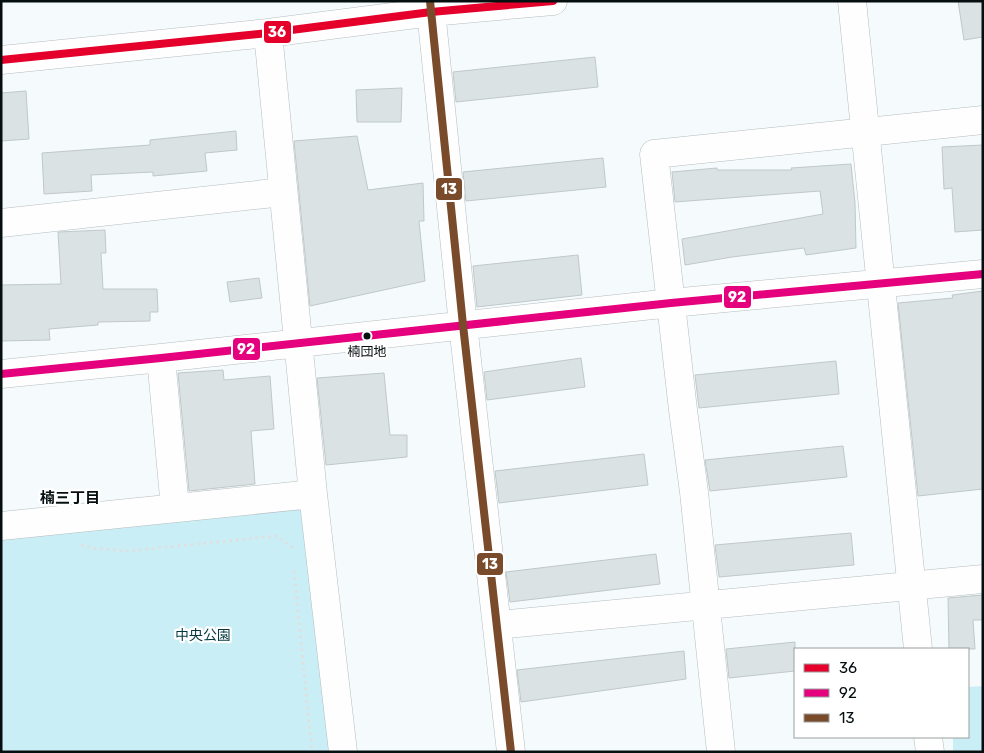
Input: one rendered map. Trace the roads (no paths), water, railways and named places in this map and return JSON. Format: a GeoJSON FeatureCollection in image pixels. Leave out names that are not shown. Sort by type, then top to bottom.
{"type":"FeatureCollection","features":[{"type":"Feature","properties":{"kind":"street"},"geometry":{"type":"LineString","coordinates":[[1,60],[268,32],[431,6],[553,1]]}},
{"type":"Feature","properties":{"kind":"street"},"geometry":{"type":"LineString","coordinates":[[852,1],[910,586],[918,648]]}},
{"type":"Feature","properties":{"kind":"street"},"geometry":{"type":"LineString","coordinates":[[431,6],[463,325],[512,752]]}},
{"type":"Feature","properties":{"kind":"street"},"geometry":{"type":"LineString","coordinates":[[268,32],[313,494],[343,752]]}},
{"type":"Feature","properties":{"kind":"street"},"geometry":{"type":"LineString","coordinates":[[720,752],[694,492],[654,154],[983,120]]}},
{"type":"Feature","properties":{"kind":"street"},"geometry":{"type":"LineString","coordinates":[[1,223],[284,192]]}},
{"type":"Feature","properties":{"kind":"street"},"geometry":{"type":"LineString","coordinates":[[1,374],[671,303],[983,274]]}},
{"type":"Feature","properties":{"kind":"street"},"geometry":{"type":"LineString","coordinates":[[161,358],[175,508]]}},
{"type":"Feature","properties":{"kind":"street"},"geometry":{"type":"LineString","coordinates":[[1,526],[313,494]]}},
{"type":"Feature","properties":{"kind":"street"},"geometry":{"type":"LineString","coordinates":[[497,625],[983,579]]}},
{"type":"Feature","properties":{"kind":"street"},"geometry":{"type":"LineString","coordinates":[[928,738],[930,752]]}},
{"type":"Feature","properties":{"kind":"place","name":"楠団地"},"geometry":{"type":"Point","coordinates":[367,336]}},
{"type":"Feature","properties":{"kind":"district","name":"楠三丁目"},"geometry":{"type":"Point","coordinates":[70,498]}},
{"type":"Feature","properties":{"kind":"park label","name":"中央公園"},"geometry":{"type":"Point","coordinates":[203,635]}}]}
